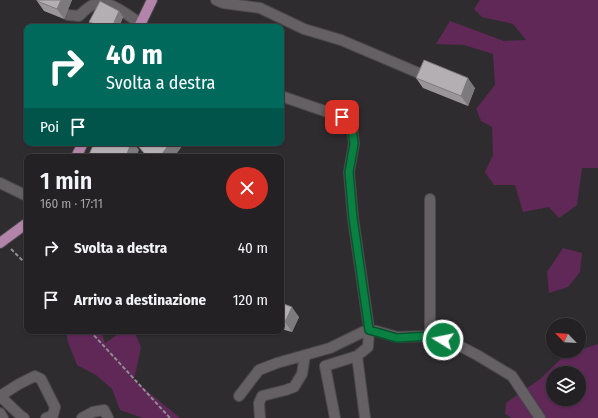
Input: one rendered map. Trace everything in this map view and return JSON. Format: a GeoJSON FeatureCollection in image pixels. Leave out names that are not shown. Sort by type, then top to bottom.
{"type":"FeatureCollection","features":[{"type":"Feature","properties":{"kind":"main road"},"geometry":{"type":"LineString","coordinates":[[140,24],[152,0]]}},
{"type":"Feature","properties":{"kind":"main road"},"geometry":{"type":"LineString","coordinates":[[1,242],[24,225]]}},
{"type":"Feature","properties":{"kind":"street"},"geometry":{"type":"LineString","coordinates":[[216,0],[223,3],[260,8],[304,29],[341,40],[421,74]]}},
{"type":"Feature","properties":{"kind":"street"},"geometry":{"type":"LineString","coordinates":[[68,15],[78,16],[98,2],[107,4],[117,9],[139,24]]}},
{"type":"Feature","properties":{"kind":"street"},"geometry":{"type":"LineString","coordinates":[[284,97],[342,117],[352,128],[354,144],[349,172],[353,218],[369,330],[368,347],[358,356],[325,366],[335,418]]}},
{"type":"Feature","properties":{"kind":"street"},"geometry":{"type":"LineString","coordinates":[[0,183],[24,195]]}},
{"type":"Feature","properties":{"kind":"street"},"geometry":{"type":"LineString","coordinates":[[430,199],[430,336]]}},
{"type":"Feature","properties":{"kind":"street"},"geometry":{"type":"LineString","coordinates":[[239,396],[259,370],[277,363],[330,348],[369,330],[397,338],[430,336],[456,344],[512,376],[540,418]]}},
{"type":"Feature","properties":{"kind":"street"},"geometry":{"type":"LineString","coordinates":[[260,418],[259,403],[262,396],[294,387],[302,374],[305,355]]}},
{"type":"Feature","properties":{"kind":"street"},"geometry":{"type":"LineString","coordinates":[[358,356],[365,418]]}},
{"type":"Feature","properties":{"kind":"street"},"geometry":{"type":"LineString","coordinates":[[24,418],[0,396],[35,376],[41,379],[55,407],[53,415],[46,418]]}},
{"type":"Feature","properties":{"kind":"street"},"geometry":{"type":"LineString","coordinates":[[82,418],[93,412],[104,410],[108,418]]}},
{"type":"Feature","properties":{"kind":"street"},"geometry":{"type":"LineString","coordinates":[[0,413],[3,418]]}},
{"type":"Feature","properties":{"kind":"path"},"geometry":{"type":"LineString","coordinates":[[1,242],[24,262]]}},
{"type":"Feature","properties":{"kind":"path"},"geometry":{"type":"LineString","coordinates":[[93,334],[170,418]]}},
{"type":"Feature","properties":{"kind":"shaded area"},"geometry":{"type":"Polygon","coordinates":[[[480,0],[598,0],[598,168],[582,168],[577,205],[559,218],[549,207],[523,212],[515,185],[494,185],[485,172],[493,155],[492,127],[481,121],[476,109],[495,85],[493,54],[464,45],[436,44],[450,21],[504,41],[526,40],[513,24],[482,17],[474,9],[480,0]]]}},
{"type":"Feature","properties":{"kind":"shaded area"},"geometry":{"type":"Polygon","coordinates":[[[563,248],[582,253],[580,272],[568,287],[549,293],[547,272],[563,248]]]}},
{"type":"Feature","properties":{"kind":"shaded area"},"geometry":{"type":"Polygon","coordinates":[[[67,334],[102,334],[105,343],[118,334],[135,334],[141,347],[134,380],[180,418],[143,418],[120,410],[112,389],[96,375],[77,365],[67,334]]]}},
{"type":"Feature","properties":{"kind":"shaded area"},"geometry":{"type":"Polygon","coordinates":[[[598,344],[598,418],[512,418],[505,414],[506,403],[546,373],[546,406],[586,406],[586,366],[554,366],[562,358],[586,358],[586,348],[598,344]]]}},
{"type":"Feature","properties":{"kind":"building"},"geometry":{"type":"Polygon","coordinates":[[[37,0],[61,0],[57,9],[37,0]]]}},
{"type":"Feature","properties":{"kind":"building"},"geometry":{"type":"Polygon","coordinates":[[[100,1],[119,11],[113,24],[95,24],[89,22],[100,1]]]}},
{"type":"Feature","properties":{"kind":"building"},"geometry":{"type":"Polygon","coordinates":[[[424,60],[468,78],[461,96],[416,78],[424,60]]]}},
{"type":"Feature","properties":{"kind":"building"},"geometry":{"type":"Polygon","coordinates":[[[93,146],[130,146],[127,154],[89,154],[93,146]]]}},
{"type":"Feature","properties":{"kind":"building"},"geometry":{"type":"Polygon","coordinates":[[[138,146],[168,146],[162,154],[145,154],[138,146]]]}},
{"type":"Feature","properties":{"kind":"building"},"geometry":{"type":"Polygon","coordinates":[[[284,304],[292,307],[284,322],[284,304]]]}},
{"type":"Feature","properties":{"kind":"route"},"geometry":{"type":"LineString","coordinates":[[342,117],[352,128],[354,144],[349,172],[353,218],[369,330],[397,338],[430,336],[443,340]]}}]}
